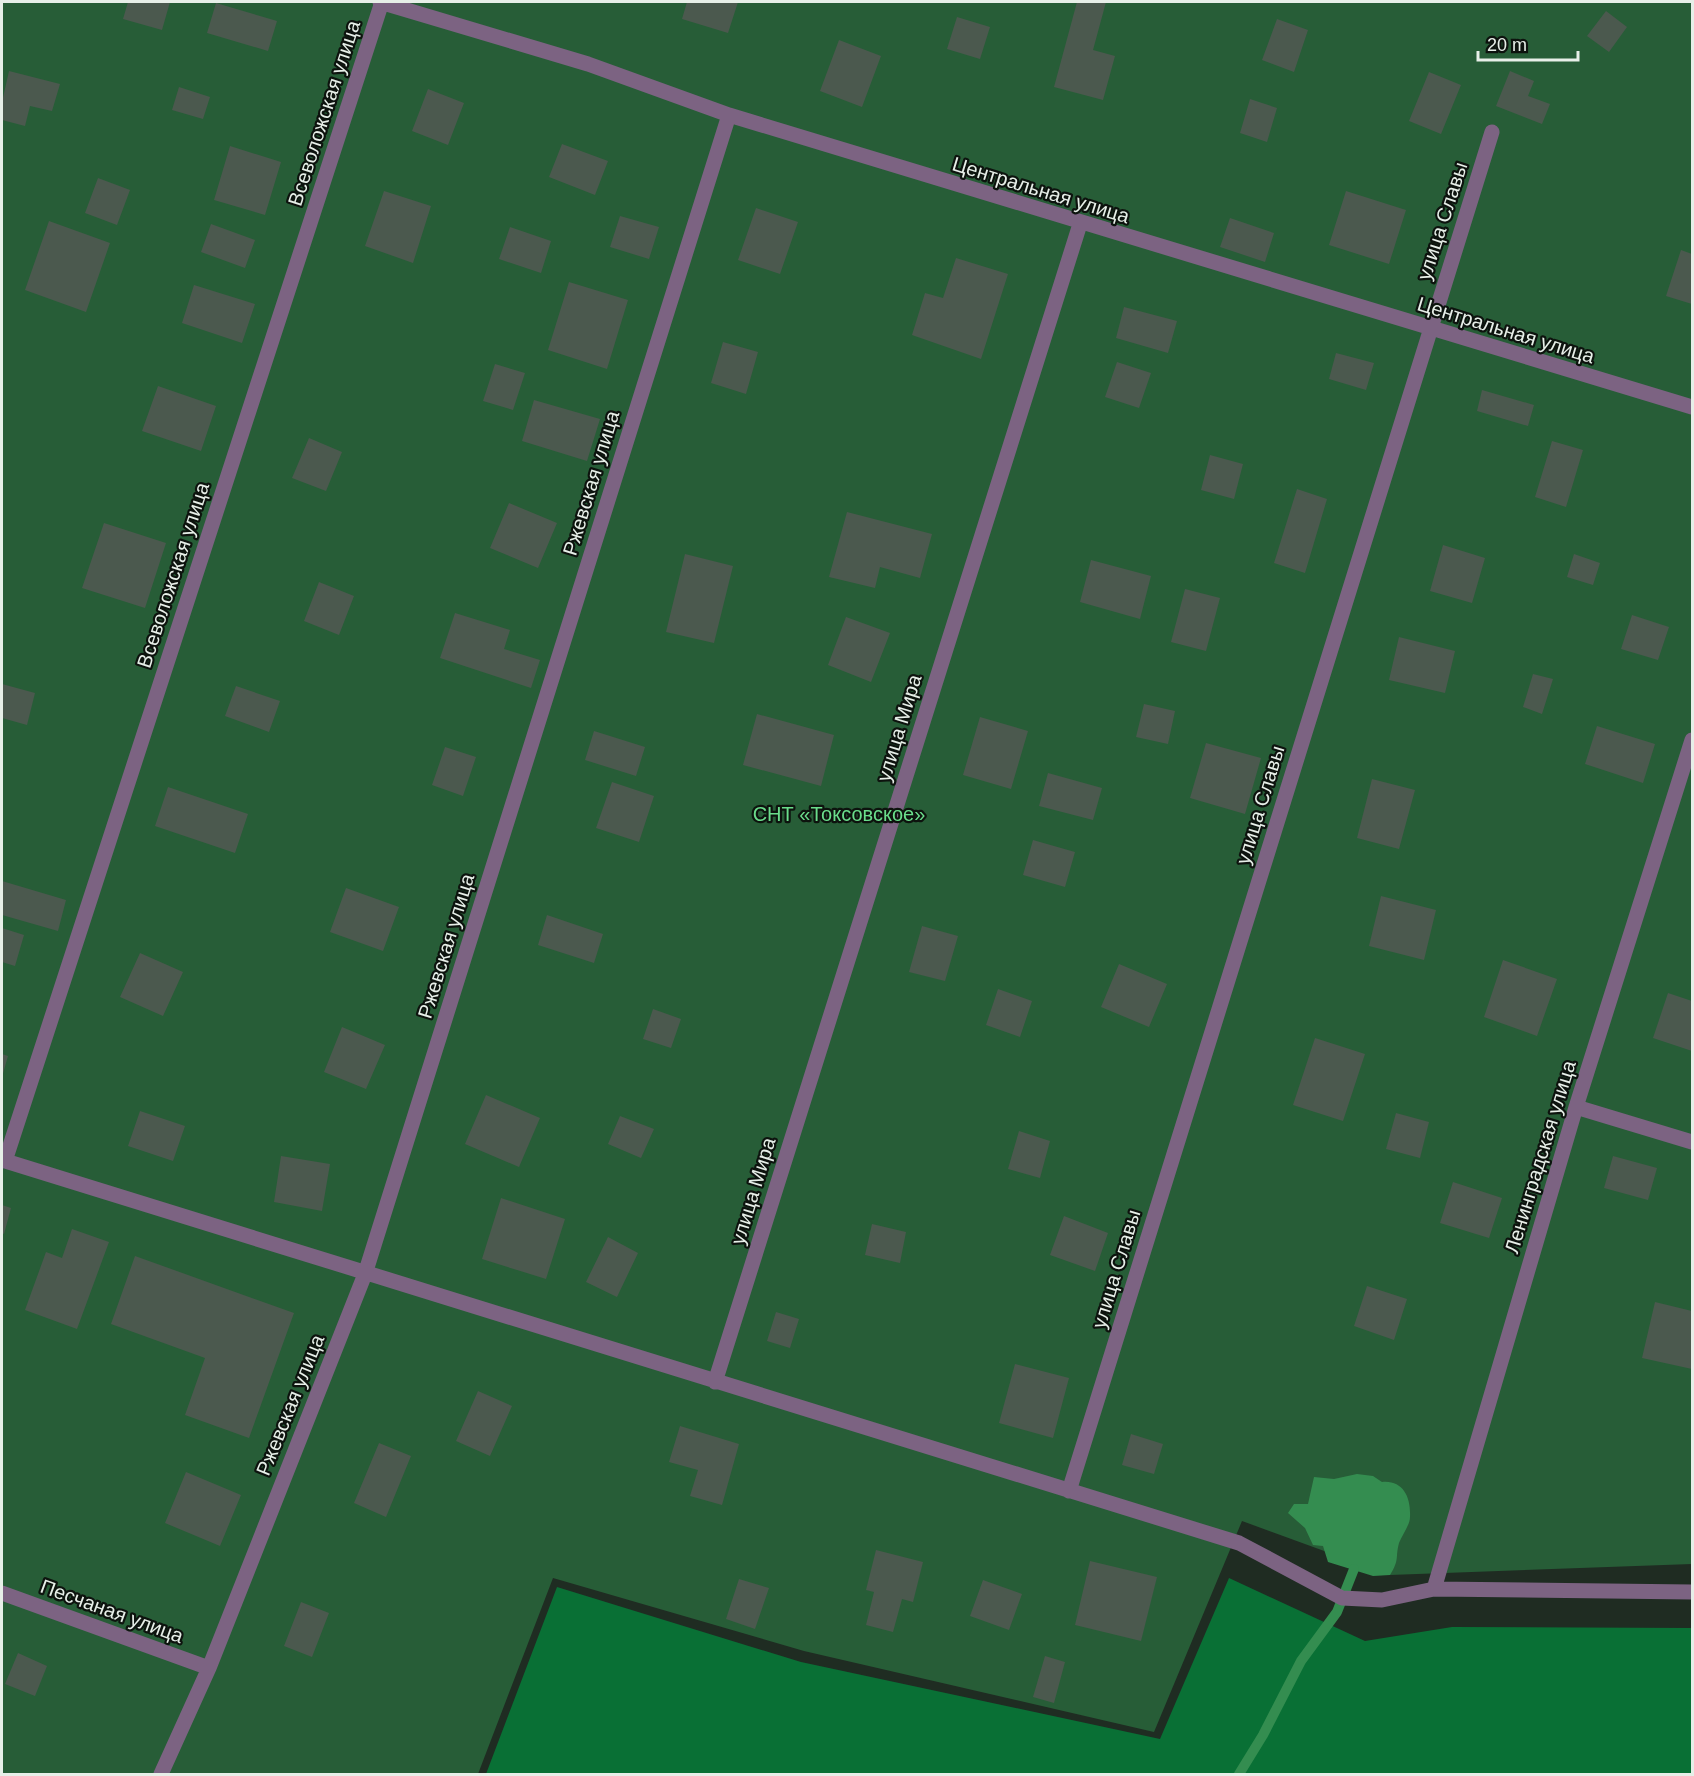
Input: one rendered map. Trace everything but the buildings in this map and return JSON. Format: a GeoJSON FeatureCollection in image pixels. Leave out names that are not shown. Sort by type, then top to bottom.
{"type":"FeatureCollection","features":[{"type":"Feature","properties":{"kind":"street","name":"Центральная улица"},"geometry":{"type":"LineString","coordinates":[[381,2],[588,64],[729,116],[1080,224],[1692,407]]}},
{"type":"Feature","properties":{"kind":"street","name":"Всеволожская улица"},"geometry":{"type":"LineString","coordinates":[[3,1161],[381,2]]}},
{"type":"Feature","properties":{"kind":"street","name":"Ржевская улица"},"geometry":{"type":"LineString","coordinates":[[161,1774],[209,1668],[365,1274],[729,116]]}},
{"type":"Feature","properties":{"kind":"street","name":"улица Славы"},"geometry":{"type":"LineString","coordinates":[[1069,1491],[1492,132]]}},
{"type":"Feature","properties":{"kind":"street","name":"улица Мира"},"geometry":{"type":"LineString","coordinates":[[715,1382],[1080,224]]}},
{"type":"Feature","properties":{"kind":"street","name":"Ленинградская улица"},"geometry":{"type":"LineString","coordinates":[[1434,1589],[1576,1107],[1692,740]]}},
{"type":"Feature","properties":{"kind":"street"},"geometry":{"type":"LineString","coordinates":[[1576,1107],[1692,1142]]}},
{"type":"Feature","properties":{"kind":"street"},"geometry":{"type":"LineString","coordinates":[[3,1161],[1239,1543],[1342,1598],[1382,1600],[1434,1589],[1692,1592]]}},
{"type":"Feature","properties":{"kind":"street","name":"Песчаная улица"},"geometry":{"type":"LineString","coordinates":[[2,1593],[209,1668]]}},
{"type":"Feature","properties":{"kind":"green space","name":"СНТ «Токсовское»"},"geometry":{"type":"Polygon","coordinates":[[[2,2],[1692,2],[1692,1564],[1390,1575],[1242,1521],[1154,1732],[804,1651],[553,1578],[478,1774],[2,1774],[2,2]]]}},
{"type":"Feature","properties":{"kind":"shaded area"},"geometry":{"type":"Polygon","coordinates":[[[1357,1474],[1373,1476],[1382,1482],[1395,1484],[1404,1491],[1409,1503],[1410,1520],[1399,1543],[1396,1562],[1390,1575],[1373,1576],[1328,1562],[1323,1546],[1313,1545],[1305,1528],[1288,1513],[1294,1504],[1308,1504],[1314,1477],[1334,1479],[1357,1474]]]}},
{"type":"Feature","properties":{"kind":"shaded area"},"geometry":{"type":"Polygon","coordinates":[[[1229,1578],[1365,1641],[1452,1627],[1692,1628],[1692,1774],[486,1774],[557,1587],[801,1662],[1160,1739],[1229,1578]]]}},
{"type":"Feature","properties":{"kind":"waterway"},"geometry":{"type":"LineString","coordinates":[[1239,1774],[1263,1735],[1301,1661],[1337,1612],[1354,1569]]}}]}
